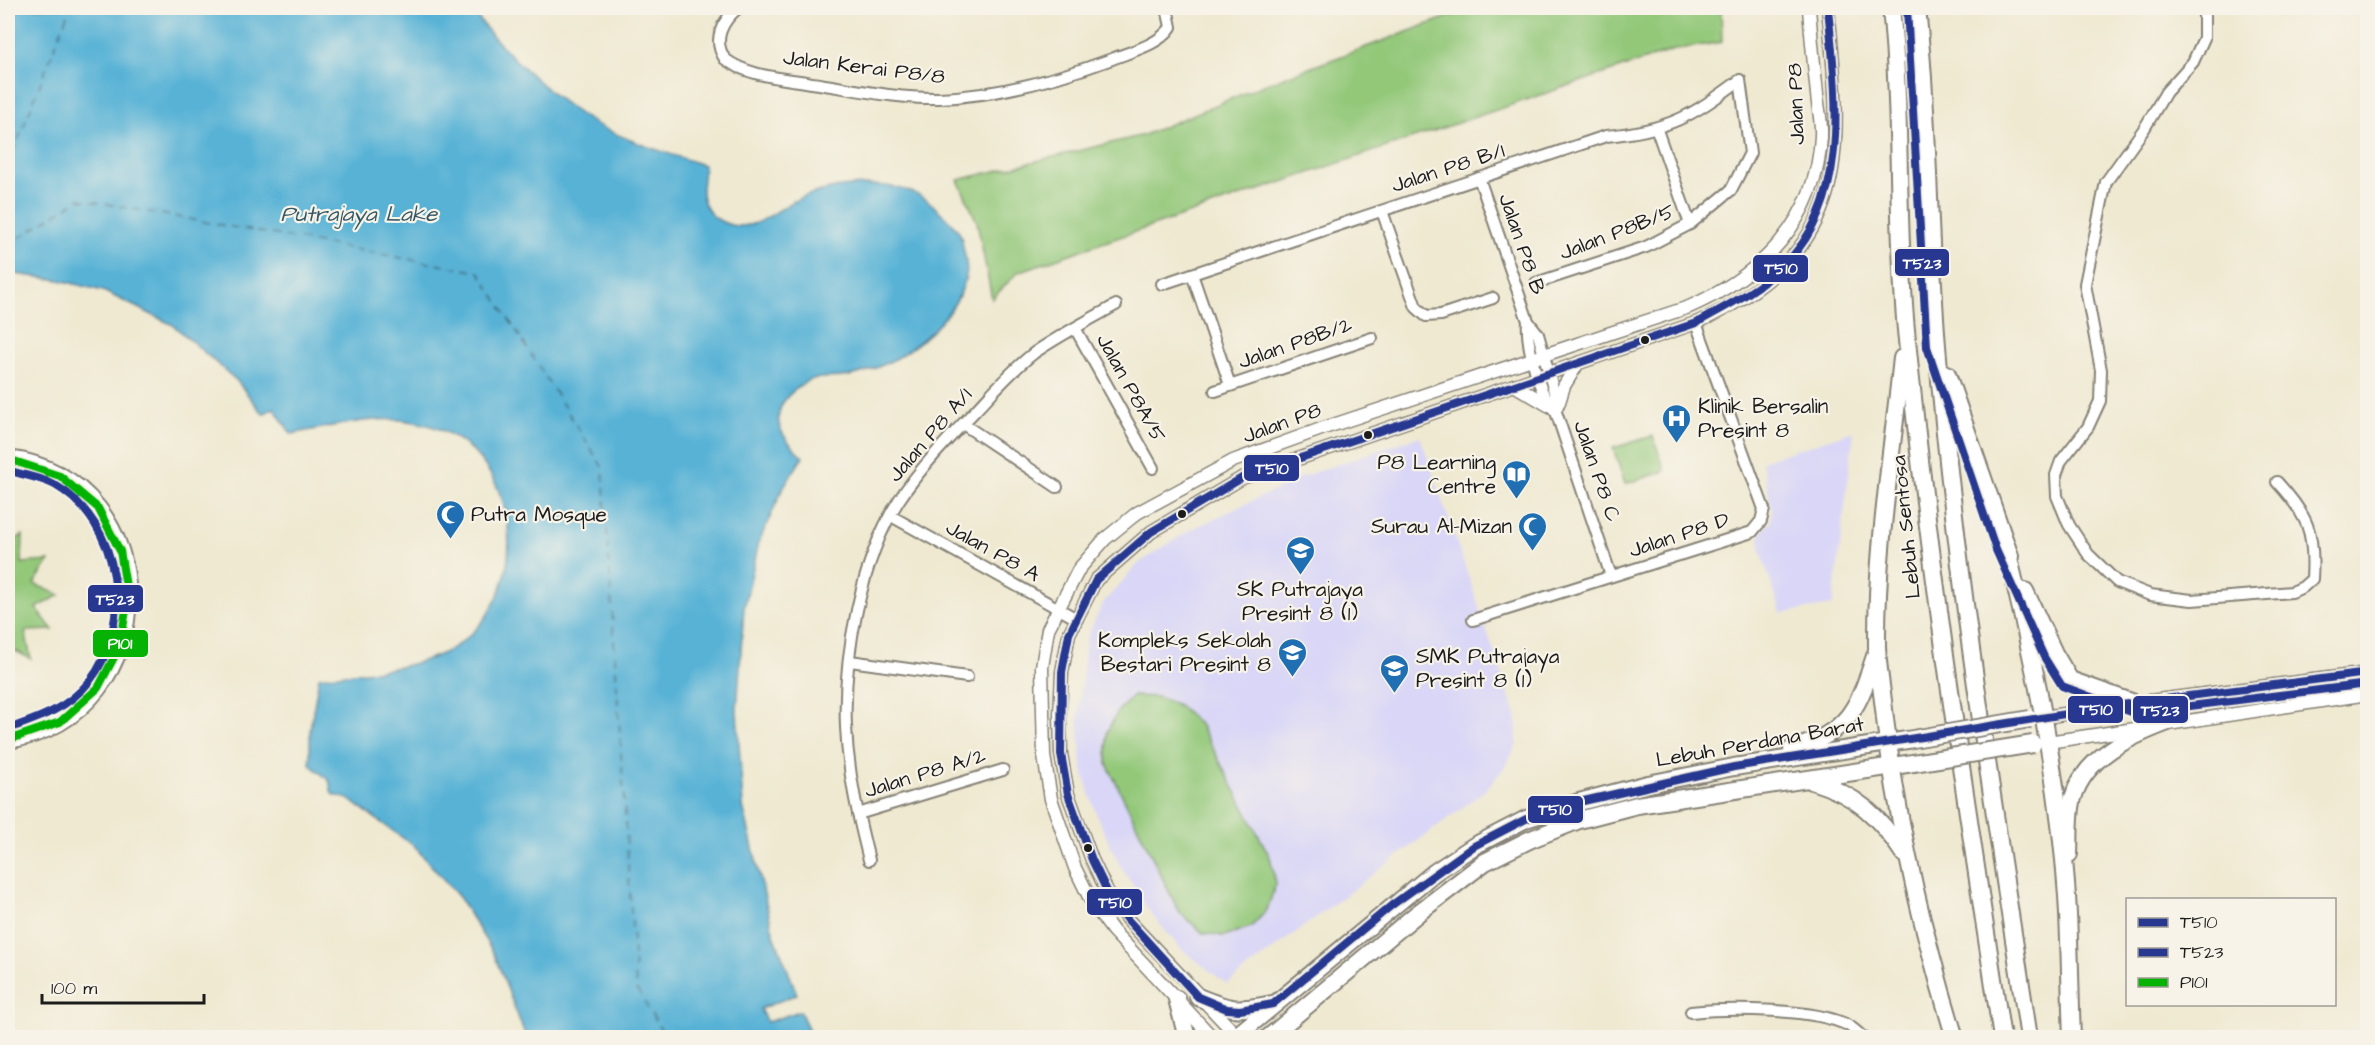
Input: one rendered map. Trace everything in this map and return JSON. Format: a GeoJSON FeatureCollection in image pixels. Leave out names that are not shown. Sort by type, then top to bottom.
{"type":"FeatureCollection","features":[{"type":"Feature","properties":{"kind":"main road","name":"Lebuh Sentosa"},"geometry":{"type":"LineString","coordinates":[[1891,8],[1897,66],[1906,327],[1939,621],[2002,1038]]}},
{"type":"Feature","properties":{"kind":"main road"},"geometry":{"type":"LineString","coordinates":[[1917,8],[1923,63],[1937,345],[1966,626],[2029,1038]]}},
{"type":"Feature","properties":{"kind":"main road"},"geometry":{"type":"LineString","coordinates":[[1906,327],[1880,562],[1877,649],[1888,743],[1908,860],[1938,983],[1955,1038]]}},
{"type":"Feature","properties":{"kind":"main road"},"geometry":{"type":"LineString","coordinates":[[1937,345],[2006,546],[2054,653],[2070,680],[2134,703]]}},
{"type":"Feature","properties":{"kind":"main road"},"geometry":{"type":"LineString","coordinates":[[8,459],[39,467],[60,477],[94,505],[118,543],[128,579],[129,597],[128,616],[119,651],[111,668],[89,698],[55,724],[36,733],[8,740]]}},
{"type":"Feature","properties":{"kind":"main road"},"geometry":{"type":"LineString","coordinates":[[2006,546],[2028,638],[2040,743],[2067,895]]}},
{"type":"Feature","properties":{"kind":"main road"},"geometry":{"type":"LineString","coordinates":[[1734,767],[1813,743],[1838,730],[1851,714],[1866,683],[1877,649]]}},
{"type":"Feature","properties":{"kind":"main road","name":"Lebuh Perdana Barat"},"geometry":{"type":"LineString","coordinates":[[1237,1037],[1392,905],[1474,846],[1526,819],[1579,802],[1734,767],[2037,718]]}},
{"type":"Feature","properties":{"kind":"main road"},"geometry":{"type":"LineString","coordinates":[[2072,1038],[2067,895],[2073,798],[2085,774],[2121,742],[2168,722]]}},
{"type":"Feature","properties":{"kind":"main road","name":"Lebuh Perdana Barat"},"geometry":{"type":"LineString","coordinates":[[1272,1036],[1485,862],[1529,840],[1579,820],[1637,805],[2040,743]]}},
{"type":"Feature","properties":{"kind":"main road"},"geometry":{"type":"LineString","coordinates":[[1807,780],[1835,788],[1857,801],[1886,825],[1908,860]]}},
{"type":"Feature","properties":{"kind":"main road"},"geometry":{"type":"LineString","coordinates":[[1198,997],[1227,1009],[1240,1010],[1273,1004]]}},
{"type":"Feature","properties":{"kind":"main road"},"geometry":{"type":"LineString","coordinates":[[1177,999],[1187,1038]]}},
{"type":"Feature","properties":{"kind":"street","name":"Jalan Kerai P8/8"},"geometry":{"type":"LineString","coordinates":[[738,8],[723,24],[719,43],[725,59],[744,70],[850,88],[937,98],[972,95],[1067,76],[1136,50],[1167,33],[1171,27],[1167,8]]}},
{"type":"Feature","properties":{"kind":"street","name":"Jalan P8"},"geometry":{"type":"LineString","coordinates":[[1213,1038],[1113,931],[1091,901],[1075,868],[1051,799],[1044,756],[1042,668],[1048,629],[1079,568],[1105,539],[1137,513],[1233,461],[1532,358],[1689,307],[1723,292],[1765,261],[1788,233],[1811,188],[1821,135],[1809,8]]}},
{"type":"Feature","properties":{"kind":"street","name":"Jalan P8"},"geometry":{"type":"LineString","coordinates":[[1237,1037],[1127,919],[1107,891],[1092,860],[1068,794],[1061,754],[1062,672],[1069,634],[1096,580],[1123,554],[1151,532],[1242,478],[1696,323],[1752,295],[1782,270],[1804,244],[1833,179],[1836,156],[1828,8]]}},
{"type":"Feature","properties":{"kind":"street"},"geometry":{"type":"LineString","coordinates":[[2204,8],[2204,38],[2193,62],[2166,92],[2144,129],[2106,182],[2085,284],[2101,370],[2100,401],[2088,427],[2061,460],[2056,475],[2057,496],[2069,525],[2088,554],[2117,582],[2150,595],[2192,600],[2292,592],[2312,579],[2313,560],[2308,522],[2298,504],[2277,482]]}},
{"type":"Feature","properties":{"kind":"street","name":"Jalan P8 B/1"},"geometry":{"type":"LineString","coordinates":[[1162,284],[1606,136],[1657,130],[1701,110],[1740,80]]}},
{"type":"Feature","properties":{"kind":"street","name":"Jalan P8B/5"},"geometry":{"type":"LineString","coordinates":[[1536,283],[1646,247],[1690,224],[1731,190],[1750,153],[1740,80]]}},
{"type":"Feature","properties":{"kind":"street"},"geometry":{"type":"LineString","coordinates":[[1657,130],[1690,224]]}},
{"type":"Feature","properties":{"kind":"street","name":"Jalan P8 B"},"geometry":{"type":"LineString","coordinates":[[1479,178],[1528,321],[1538,334],[1545,354],[1544,374]]}},
{"type":"Feature","properties":{"kind":"street"},"geometry":{"type":"LineString","coordinates":[[1382,211],[1416,307],[1426,316],[1441,315],[1493,298]]}},
{"type":"Feature","properties":{"kind":"street","name":"Jalan P8B/2"},"geometry":{"type":"LineString","coordinates":[[1191,274],[1230,385]]}},
{"type":"Feature","properties":{"kind":"street","name":"Jalan P8 A/1"},"geometry":{"type":"LineString","coordinates":[[869,860],[851,785],[846,724],[849,661],[859,603],[875,551],[899,500],[938,449],[1033,354],[1116,305]]}},
{"type":"Feature","properties":{"kind":"street","name":"Jalan P8 B"},"geometry":{"type":"LineString","coordinates":[[1528,321],[1526,338],[1532,358],[1544,374]]}},
{"type":"Feature","properties":{"kind":"street","name":"Jalan P8 D"},"geometry":{"type":"LineString","coordinates":[[1473,620],[1752,532],[1761,521],[1764,508],[1696,323]]}},
{"type":"Feature","properties":{"kind":"street","name":"Jalan P8A/5"},"geometry":{"type":"LineString","coordinates":[[1075,328],[1153,468]]}},
{"type":"Feature","properties":{"kind":"street","name":"Jalan P8B/2"},"geometry":{"type":"LineString","coordinates":[[1215,391],[1372,338]]}},
{"type":"Feature","properties":{"kind":"street"},"geometry":{"type":"LineString","coordinates":[[1514,385],[1538,396],[1554,407],[1578,363]]}},
{"type":"Feature","properties":{"kind":"street","name":"Jalan P8 C"},"geometry":{"type":"LineString","coordinates":[[1544,374],[1611,576]]}},
{"type":"Feature","properties":{"kind":"street"},"geometry":{"type":"LineString","coordinates":[[963,424],[1057,487]]}},
{"type":"Feature","properties":{"kind":"street","name":"Jalan P8 A"},"geometry":{"type":"LineString","coordinates":[[891,516],[1077,619]]}},
{"type":"Feature","properties":{"kind":"street"},"geometry":{"type":"LineString","coordinates":[[849,661],[967,677]]}},
{"type":"Feature","properties":{"kind":"street","name":"Lebuh Perdana Barat"},"geometry":{"type":"LineString","coordinates":[[2037,718],[2367,673]]}},
{"type":"Feature","properties":{"kind":"street","name":"Lebuh Perdana Barat"},"geometry":{"type":"LineString","coordinates":[[2040,743],[2367,694]]}},
{"type":"Feature","properties":{"kind":"street","name":"Jalan P8 A/2"},"geometry":{"type":"LineString","coordinates":[[858,814],[1003,770]]}},
{"type":"Feature","properties":{"kind":"street"},"geometry":{"type":"LineString","coordinates":[[1691,1012],[1730,1008],[1824,1017],[1849,1026],[1863,1038]]}},
{"type":"Feature","properties":{"kind":"shaded area"},"geometry":{"type":"Polygon","coordinates":[[[1854,431],[1833,605],[1781,613],[1760,549],[1760,534],[1770,522],[1772,510],[1762,461],[1854,431]]]}},
{"type":"Feature","properties":{"kind":"shaded area","name":"Kompleks Sekolah Bestari Presint 8"},"geometry":{"type":"Polygon","coordinates":[[[1420,436],[1517,718],[1517,744],[1506,766],[1483,792],[1227,984],[1180,948],[1152,915],[1119,864],[1098,819],[1082,769],[1078,717],[1086,639],[1103,603],[1139,563],[1190,530],[1307,475],[1420,436]]]}},
{"type":"Feature","properties":{"kind":"green space"},"geometry":{"type":"Polygon","coordinates":[[[1472,8],[1721,8],[1722,42],[1674,50],[1018,272],[992,299],[977,222],[958,180],[1144,135],[1271,82],[1472,8]]]}},
{"type":"Feature","properties":{"kind":"green space"},"geometry":{"type":"Polygon","coordinates":[[[1653,436],[1665,471],[1625,484],[1613,448],[1653,436]]]}},
{"type":"Feature","properties":{"kind":"green space"},"geometry":{"type":"Polygon","coordinates":[[[23,535],[22,563],[49,561],[34,584],[60,595],[36,608],[53,630],[25,631],[31,659],[8,647],[8,544],[23,535]]]}},
{"type":"Feature","properties":{"kind":"green space"},"geometry":{"type":"Polygon","coordinates":[[[1133,696],[1158,697],[1178,705],[1201,726],[1270,857],[1276,883],[1267,910],[1251,927],[1224,936],[1203,933],[1179,912],[1107,764],[1107,732],[1118,711],[1133,696]]]}},
{"type":"Feature","properties":{"kind":"water","name":"Putrajaya Lake"},"geometry":{"type":"Polygon","coordinates":[[[8,8],[471,8],[492,36],[520,64],[578,113],[622,136],[704,165],[702,192],[704,201],[708,210],[721,221],[738,226],[756,223],[808,195],[840,187],[876,185],[910,191],[925,199],[956,227],[962,240],[967,272],[961,291],[944,319],[918,343],[890,362],[850,376],[810,380],[790,394],[782,405],[779,413],[780,429],[803,457],[784,486],[759,542],[744,608],[737,710],[743,806],[773,932],[797,994],[760,1009],[767,1022],[800,1011],[812,1037],[526,1037],[494,954],[459,897],[414,846],[348,799],[332,794],[329,780],[310,765],[310,729],[319,677],[380,670],[425,660],[439,655],[470,635],[491,608],[504,576],[509,542],[504,508],[491,476],[470,449],[439,429],[421,423],[384,419],[347,423],[291,434],[274,408],[263,414],[237,381],[173,325],[103,291],[59,280],[8,273],[8,8]]]}},
{"type":"Feature","properties":{"kind":"ferry route"},"geometry":{"type":"LineString","coordinates":[[8,166],[70,8]]}},
{"type":"Feature","properties":{"kind":"ferry route"},"geometry":{"type":"LineString","coordinates":[[8,245],[79,199],[479,272],[603,468],[636,988],[666,1038]]}},
{"type":"Feature","properties":{"kind":"transit line","name":"T510"},"geometry":{"type":"LineString","coordinates":[[1828,8],[1836,110],[1835,144],[1830,177],[1821,209],[1806,239],[1784,265],[1764,282],[1696,323],[1242,478],[1151,532],[1096,580],[1069,634],[1062,672],[1061,754],[1068,794],[1092,860],[1107,891],[1127,919],[1198,997],[1227,1009],[1240,1010],[1273,1004],[1392,905],[1474,846],[1526,819],[1579,802],[1734,767],[2134,703],[2368,673]]}},
{"type":"Feature","properties":{"kind":"transit line","name":"T523"},"geometry":{"type":"LineString","coordinates":[[1907,9],[1927,347],[1996,550],[2044,657],[2062,686],[2134,713],[2368,684]]}},
{"type":"Feature","properties":{"kind":"transit line","name":"P101"},"geometry":{"type":"LineString","coordinates":[[8,459],[60,476],[98,508],[120,551],[128,598],[120,646],[98,688],[60,722],[8,740]]}},
{"type":"Feature","properties":{"kind":"transit line","name":"T523"},"geometry":{"type":"LineString","coordinates":[[8,470],[55,485],[77,502],[95,524],[107,549],[114,576],[116,604],[112,632],[103,658],[89,682],[62,706],[8,729]]}},
{"type":"Feature","properties":{"kind":"place","name":"Klinik Bersalin Presint 8"},"geometry":{"type":"Point","coordinates":[1677,444]}},
{"type":"Feature","properties":{"kind":"place","name":"P8 Learning Centre"},"geometry":{"type":"Point","coordinates":[1517,500]}},
{"type":"Feature","properties":{"kind":"place","name":"Putra Mosque"},"geometry":{"type":"Point","coordinates":[450,540]}},
{"type":"Feature","properties":{"kind":"place","name":"Surau Al-Mizan"},"geometry":{"type":"Point","coordinates":[1533,552]}},
{"type":"Feature","properties":{"kind":"place","name":"SK Putrajaya Presint 8 (1)"},"geometry":{"type":"Point","coordinates":[1300,576]}},
{"type":"Feature","properties":{"kind":"place","name":"Kompleks Sekolah Bestari Presint 8"},"geometry":{"type":"Point","coordinates":[1292,678]}},
{"type":"Feature","properties":{"kind":"place","name":"SMK Putrajaya Presint 8 (1)"},"geometry":{"type":"Point","coordinates":[1395,694]}}]}
